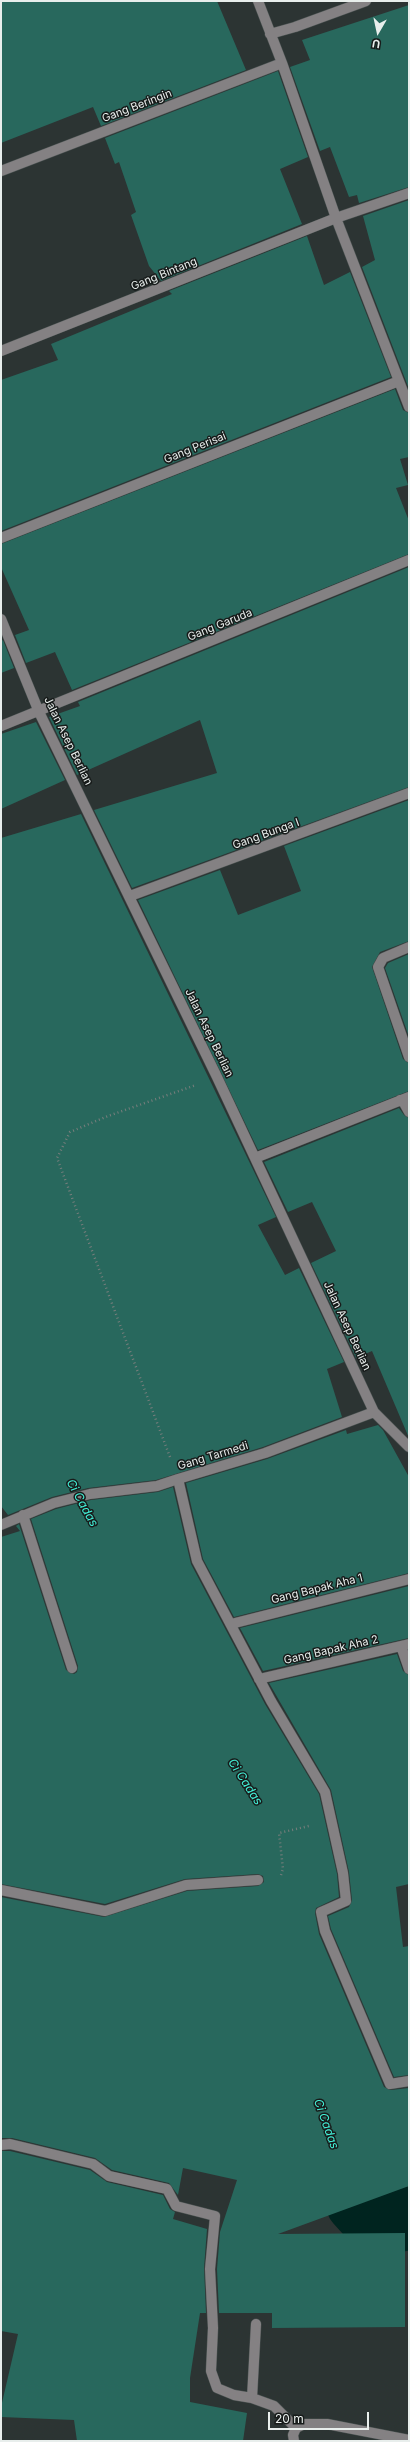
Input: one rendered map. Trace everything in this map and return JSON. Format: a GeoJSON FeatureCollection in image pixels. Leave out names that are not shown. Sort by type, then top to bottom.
{"type":"FeatureCollection","features":[{"type":"Feature","properties":{"kind":"street"},"geometry":{"type":"LineString","coordinates":[[258,1],[282,63],[336,218],[409,406]]}},
{"type":"Feature","properties":{"kind":"street"},"geometry":{"type":"LineString","coordinates":[[270,34],[295,27],[366,1]]}},
{"type":"Feature","properties":{"kind":"street","name":"Gang Beringin"},"geometry":{"type":"LineString","coordinates":[[1,171],[282,63]]}},
{"type":"Feature","properties":{"kind":"street","name":"Gang Bintang"},"geometry":{"type":"LineString","coordinates":[[1,351],[336,218],[409,193]]}},
{"type":"Feature","properties":{"kind":"street","name":"Gang Perisai"},"geometry":{"type":"LineString","coordinates":[[1,538],[399,381]]}},
{"type":"Feature","properties":{"kind":"street","name":"Gang Garuda"},"geometry":{"type":"LineString","coordinates":[[1,726],[39,712],[409,560]]}},
{"type":"Feature","properties":{"kind":"street","name":"Jalan Asep Berlian"},"geometry":{"type":"LineString","coordinates":[[1,619],[39,712],[217,1077],[374,1412],[409,1448]]}},
{"type":"Feature","properties":{"kind":"street","name":"Gang Bunga I"},"geometry":{"type":"LineString","coordinates":[[130,896],[409,793]]}},
{"type":"Feature","properties":{"kind":"street"},"geometry":{"type":"LineString","coordinates":[[409,947],[382,958],[378,967],[409,1057]]}},
{"type":"Feature","properties":{"kind":"street"},"geometry":{"type":"LineString","coordinates":[[255,1158],[405,1099],[404,1103],[409,1112]]}},
{"type":"Feature","properties":{"kind":"street","name":"Gang Tarmedi"},"geometry":{"type":"LineString","coordinates":[[1,1525],[54,1503],[90,1494],[157,1486],[265,1453],[374,1412]]}},
{"type":"Feature","properties":{"kind":"street"},"geometry":{"type":"LineString","coordinates":[[178,1479],[197,1561],[259,1679],[324,1792],[343,1873],[346,1901],[321,1912],[325,1931],[390,2084],[409,2082]]}},
{"type":"Feature","properties":{"kind":"street"},"geometry":{"type":"LineString","coordinates":[[24,1515],[72,1668]]}},
{"type":"Feature","properties":{"kind":"street","name":"Gang Bapak Aha 1"},"geometry":{"type":"LineString","coordinates":[[231,1624],[409,1579]]}},
{"type":"Feature","properties":{"kind":"street"},"geometry":{"type":"LineString","coordinates":[[405,1645],[409,1669]]}},
{"type":"Feature","properties":{"kind":"street","name":"Gang Bapak Aha 2"},"geometry":{"type":"LineString","coordinates":[[259,1679],[405,1645]]}},
{"type":"Feature","properties":{"kind":"street"},"geometry":{"type":"LineString","coordinates":[[1,1890],[106,1912],[186,1885],[258,1880]]}},
{"type":"Feature","properties":{"kind":"street"},"geometry":{"type":"LineString","coordinates":[[1,2145],[10,2144],[93,2164],[109,2176],[167,2189],[176,2206],[214,2216],[210,2269],[213,2328],[211,2371],[217,2388],[234,2395],[252,2398],[274,2406],[296,2428]]}},
{"type":"Feature","properties":{"kind":"street"},"geometry":{"type":"LineString","coordinates":[[252,2398],[256,2324]]}},
{"type":"Feature","properties":{"kind":"street"},"geometry":{"type":"LineString","coordinates":[[294,2441],[293,2435],[296,2428],[304,2424],[327,2424],[409,2440]]}},
{"type":"Feature","properties":{"kind":"path"},"geometry":{"type":"LineString","coordinates":[[178,1479],[57,1158],[70,1132],[108,1116],[217,1077]]}},
{"type":"Feature","properties":{"kind":"path"},"geometry":{"type":"LineString","coordinates":[[279,1880],[283,1869],[279,1833],[331,1822]]}},
{"type":"Feature","properties":{"kind":"building"},"geometry":{"type":"Polygon","coordinates":[[[1,1],[217,1],[246,70],[101,126],[93,107],[1,143],[1,1]]]}},
{"type":"Feature","properties":{"kind":"building"},"geometry":{"type":"Polygon","coordinates":[[[409,5],[409,187],[359,203],[357,195],[349,197],[330,147],[320,151],[290,67],[310,60],[302,40],[409,5]]]}},
{"type":"Feature","properties":{"kind":"building"},"geometry":{"type":"Polygon","coordinates":[[[278,71],[308,157],[280,169],[302,224],[161,281],[149,266],[131,215],[136,212],[119,162],[115,164],[105,138],[278,71]]]}},
{"type":"Feature","properties":{"kind":"building"},"geometry":{"type":"Polygon","coordinates":[[[409,200],[409,389],[362,267],[375,260],[363,216],[409,200]]]}},
{"type":"Feature","properties":{"kind":"building"},"geometry":{"type":"Polygon","coordinates":[[[307,236],[324,285],[350,272],[391,377],[1,531],[1,380],[58,360],[51,344],[172,294],[169,291],[307,236]]]}},
{"type":"Feature","properties":{"kind":"building"},"geometry":{"type":"Polygon","coordinates":[[[395,389],[403,410],[409,413],[409,457],[400,459],[408,485],[396,488],[409,521],[409,554],[72,690],[55,652],[26,663],[15,635],[29,630],[1,567],[1,544],[395,389]]]}},
{"type":"Feature","properties":{"kind":"building"},"geometry":{"type":"Polygon","coordinates":[[[409,567],[409,787],[132,888],[94,810],[217,773],[200,720],[77,775],[49,717],[80,706],[78,702],[409,567]]]}},
{"type":"Feature","properties":{"kind":"building"},"geometry":{"type":"Polygon","coordinates":[[[3,640],[14,668],[1,673],[1,641],[3,640]]]}},
{"type":"Feature","properties":{"kind":"building"},"geometry":{"type":"Polygon","coordinates":[[[36,722],[65,780],[1,809],[1,734],[36,722]]]}},
{"type":"Feature","properties":{"kind":"building"},"geometry":{"type":"Polygon","coordinates":[[[409,800],[409,941],[380,952],[372,967],[403,1059],[409,1063],[409,1091],[258,1150],[138,900],[220,870],[238,915],[301,891],[284,846],[409,800]]]}},
{"type":"Feature","properties":{"kind":"building"},"geometry":{"type":"Polygon","coordinates":[[[81,814],[276,1217],[258,1225],[285,1275],[299,1268],[344,1362],[327,1369],[342,1417],[263,1447],[156,1480],[88,1488],[52,1497],[8,1515],[1,1506],[1,838],[81,814]]]}},
{"type":"Feature","properties":{"kind":"building"},"geometry":{"type":"Polygon","coordinates":[[[409,954],[409,1037],[385,968],[388,963],[409,954]]]}},
{"type":"Feature","properties":{"kind":"building"},"geometry":{"type":"Polygon","coordinates":[[[399,1108],[404,1115],[409,1118],[409,1438],[372,1351],[356,1358],[311,1263],[336,1251],[312,1202],[288,1212],[264,1162],[399,1108]]]}},
{"type":"Feature","properties":{"kind":"building"},"geometry":{"type":"Polygon","coordinates":[[[378,1425],[383,1430],[409,1477],[409,1573],[234,1617],[203,1559],[186,1483],[267,1459],[346,1430],[347,1434],[378,1425]]]}},
{"type":"Feature","properties":{"kind":"building"},"geometry":{"type":"Polygon","coordinates":[[[173,1487],[191,1564],[265,1704],[319,1794],[337,1874],[339,1897],[316,1908],[315,1913],[319,1934],[384,2087],[391,2090],[409,2088],[409,2186],[278,2234],[405,2233],[405,2327],[272,2328],[272,2313],[219,2313],[217,2269],[220,2232],[237,2180],[183,2168],[178,2195],[169,2183],[112,2170],[95,2158],[12,2138],[1,2138],[1,1897],[104,1917],[187,1891],[258,1886],[264,1882],[263,1876],[258,1874],[185,1879],[105,1904],[1,1884],[1,1537],[20,1531],[16,1526],[19,1524],[66,1670],[74,1674],[77,1672],[78,1666],[31,1519],[56,1509],[91,1500],[158,1492],[173,1487]]]}},
{"type":"Feature","properties":{"kind":"building"},"geometry":{"type":"Polygon","coordinates":[[[409,1586],[409,1638],[263,1671],[240,1628],[409,1586]]]}},
{"type":"Feature","properties":{"kind":"building"},"geometry":{"type":"Polygon","coordinates":[[[397,1654],[403,1671],[409,1675],[409,1884],[396,1887],[403,1947],[409,1946],[409,2075],[394,2077],[331,1929],[328,1916],[349,1907],[352,1900],[349,1872],[331,1790],[269,1683],[397,1654]]]}},
{"type":"Feature","properties":{"kind":"building"},"geometry":{"type":"Polygon","coordinates":[[[1,2151],[10,2151],[90,2170],[107,2182],[163,2195],[170,2209],[175,2212],[173,2219],[207,2229],[204,2268],[206,2313],[200,2313],[190,2378],[190,2402],[247,2413],[243,2441],[77,2441],[74,2420],[1,2417],[1,2407],[18,2334],[1,2331],[1,2151]]]}},
{"type":"Feature","properties":{"kind":"waterway","name":"Ci Cadas"},"geometry":{"type":"LineString","coordinates":[[326,2127],[356,2203],[366,2214],[381,2220],[401,2221],[409,2217]]}}]}
